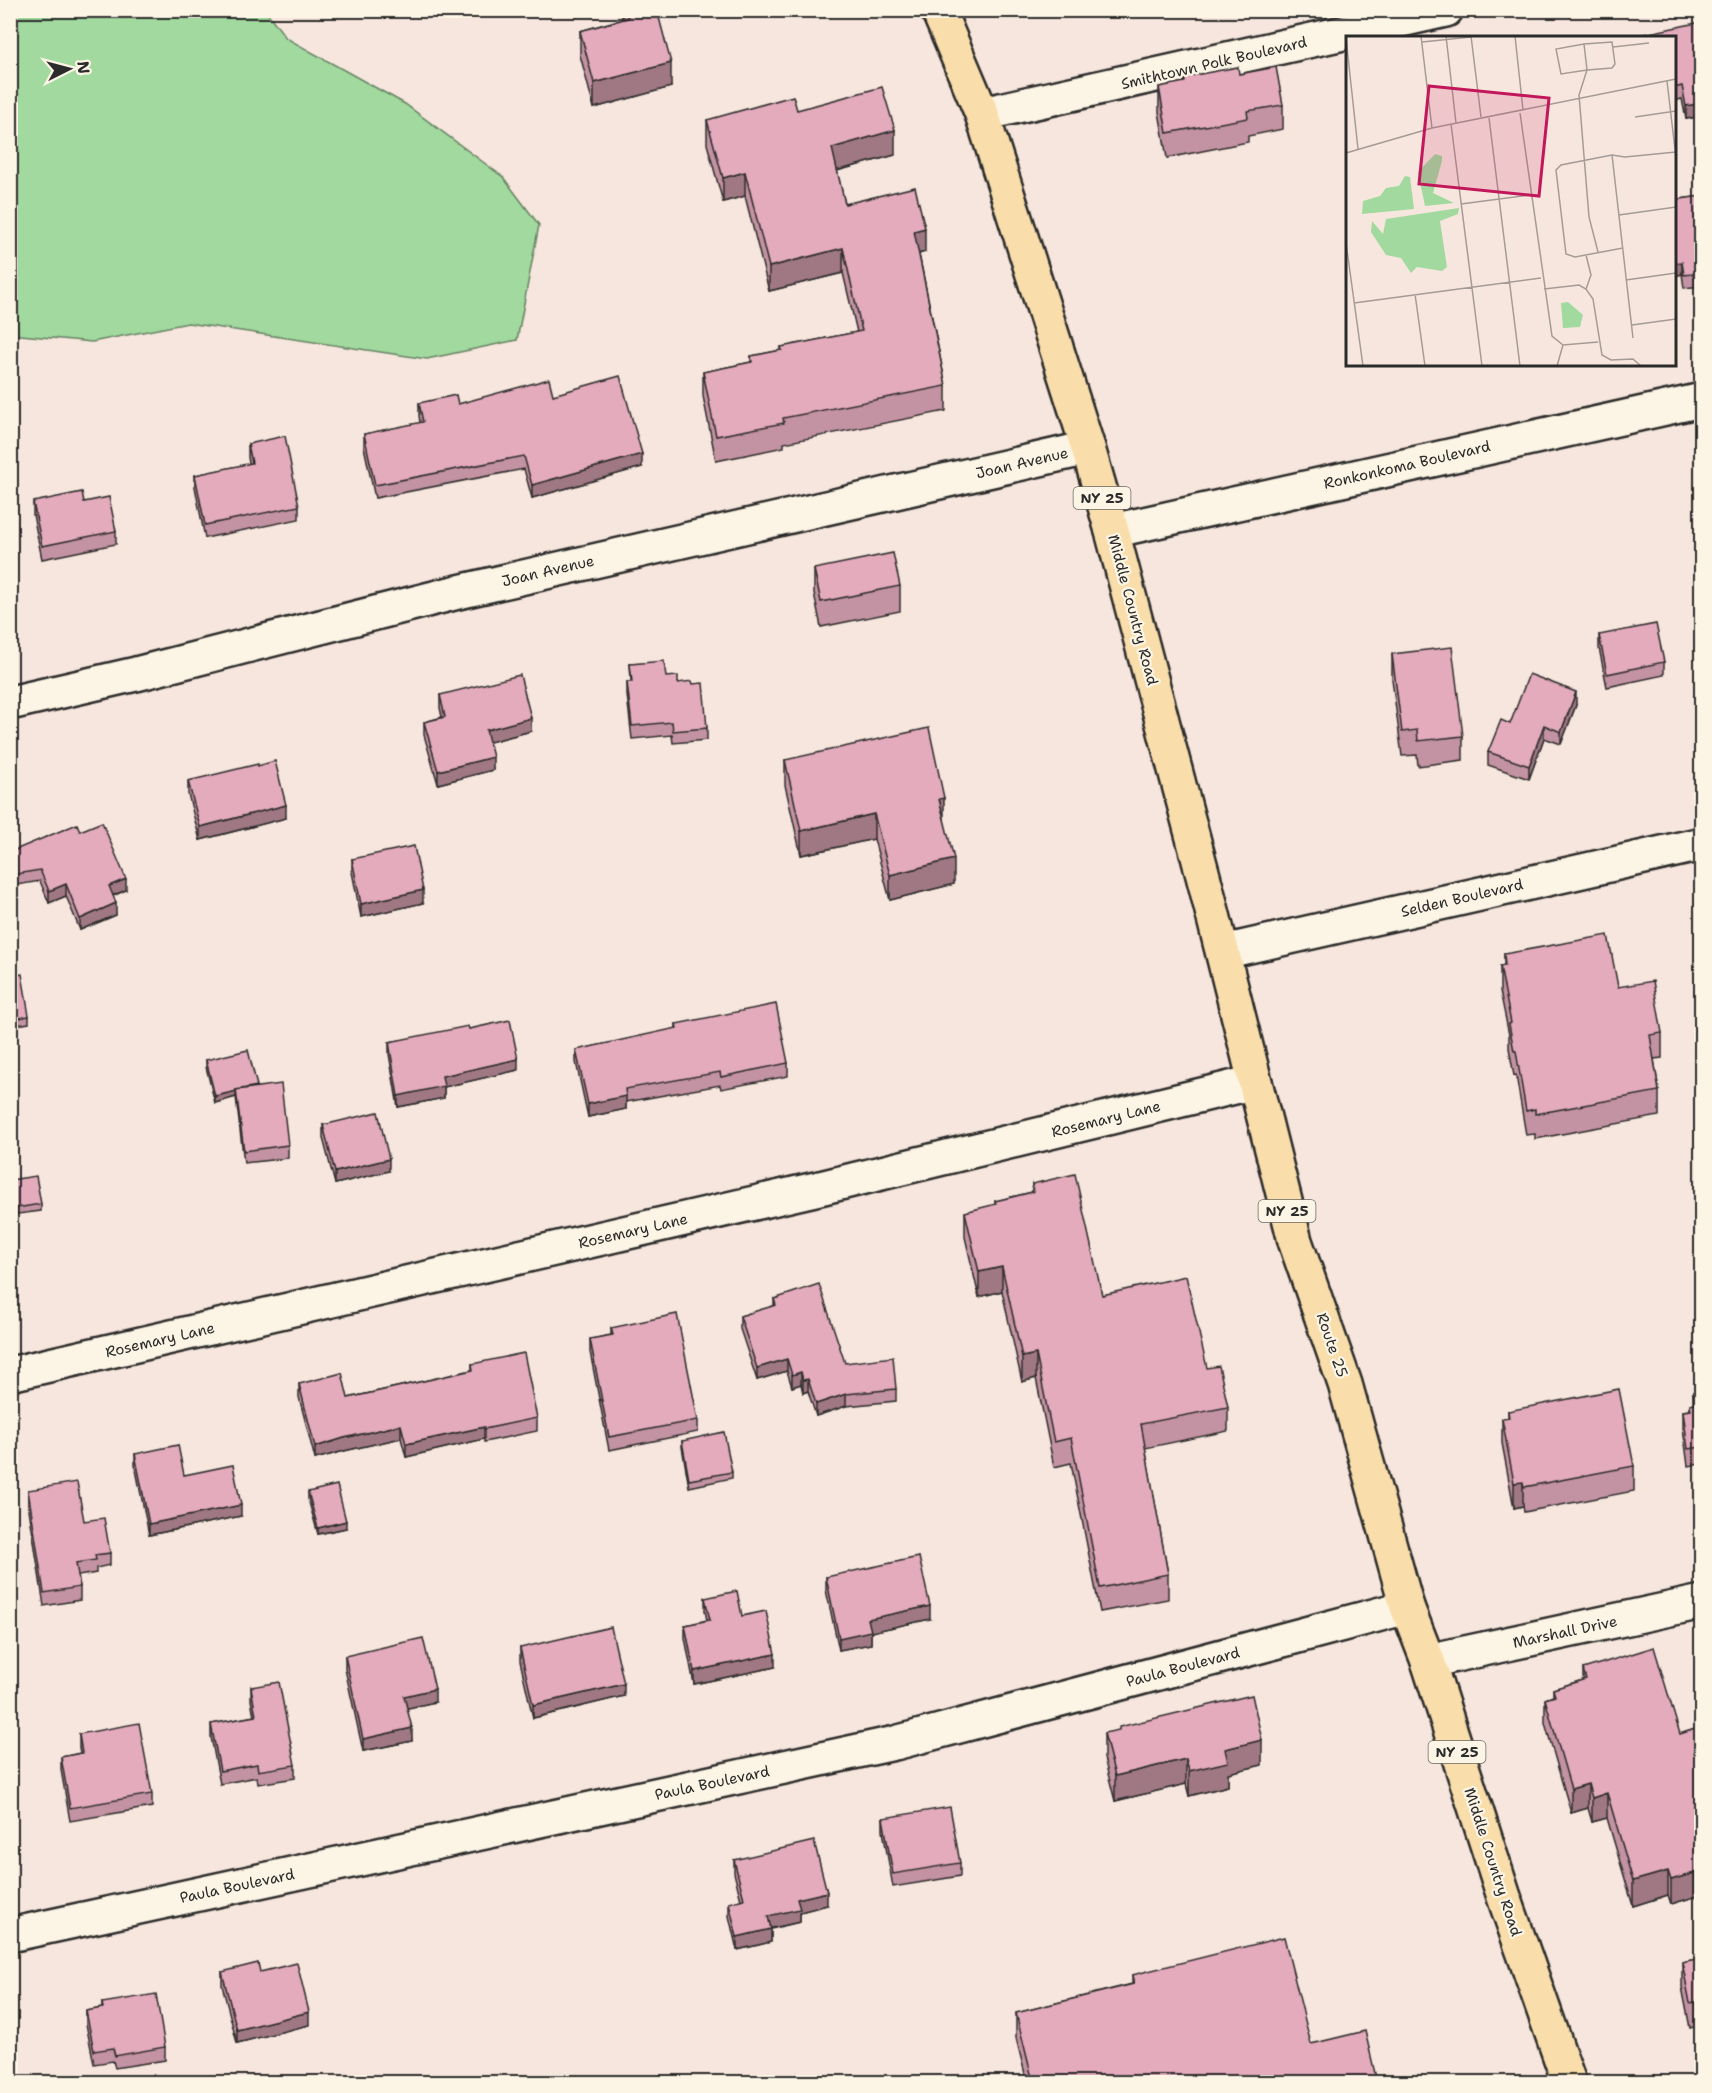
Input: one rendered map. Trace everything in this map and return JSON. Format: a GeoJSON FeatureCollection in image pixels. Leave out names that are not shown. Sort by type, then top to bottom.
{"type":"FeatureCollection","features":[{"type":"Feature","properties":{"kind":"main road","name":"Middle Country Road"},"geometry":{"type":"LineString","coordinates":[[938,10],[982,114],[1088,448],[1223,952],[1255,1082]]}},
{"type":"Feature","properties":{"kind":"main road","name":"Route 25"},"geometry":{"type":"LineString","coordinates":[[1255,1082],[1295,1241],[1345,1384],[1407,1607]]}},
{"type":"Feature","properties":{"kind":"main road","name":"Middle Country Road"},"geometry":{"type":"LineString","coordinates":[[1407,1607],[1428,1661],[1504,1897],[1569,2082]]}},
{"type":"Feature","properties":{"kind":"street","name":"Smithtown Polk Boulevard"},"geometry":{"type":"LineString","coordinates":[[982,114],[1446,10]]}},
{"type":"Feature","properties":{"kind":"street","name":"Ronkonkoma Boulevard"},"geometry":{"type":"LineString","coordinates":[[1112,531],[1701,400]]}},
{"type":"Feature","properties":{"kind":"street","name":"Joan Avenue"},"geometry":{"type":"LineString","coordinates":[[10,703],[136,674],[454,593],[1088,448]]}},
{"type":"Feature","properties":{"kind":"street","name":"Selden Boulevard"},"geometry":{"type":"LineString","coordinates":[[1223,952],[1701,844]]}},
{"type":"Feature","properties":{"kind":"street","name":"Rosemary Lane"},"geometry":{"type":"LineString","coordinates":[[10,1374],[824,1187],[1255,1082]]}},
{"type":"Feature","properties":{"kind":"street","name":"Marshall Drive"},"geometry":{"type":"LineString","coordinates":[[1428,1661],[1701,1602]]}},
{"type":"Feature","properties":{"kind":"street","name":"Paula Boulevard"},"geometry":{"type":"LineString","coordinates":[[10,1935],[895,1743],[1407,1607]]}},
{"type":"Feature","properties":{"kind":"green space"},"geometry":{"type":"Polygon","coordinates":[[[11,10],[266,11],[286,38],[405,104],[503,177],[539,225],[517,340],[427,359],[188,323],[92,342],[11,334],[11,10]]]}},
{"type":"Feature","properties":{"kind":"building"},"geometry":{"type":"Polygon","coordinates":[[[626,10],[657,10],[671,63],[594,83],[580,31],[628,18],[626,10]]]}},
{"type":"Feature","properties":{"kind":"building"},"geometry":{"type":"Polygon","coordinates":[[[1701,22],[1701,103],[1686,106],[1682,86],[1676,88],[1676,36],[1635,36],[1701,22]]]}},
{"type":"Feature","properties":{"kind":"building"},"geometry":{"type":"Polygon","coordinates":[[[1238,67],[1239,74],[1276,67],[1283,105],[1247,111],[1248,118],[1167,133],[1159,87],[1185,82],[1184,77],[1238,67]]]}},
{"type":"Feature","properties":{"kind":"building"},"geometry":{"type":"Polygon","coordinates":[[[882,87],[895,130],[832,148],[845,204],[915,187],[925,228],[914,231],[946,386],[783,418],[784,423],[716,436],[703,372],[752,362],[751,356],[782,350],[781,347],[862,331],[843,248],[769,267],[745,172],[723,178],[707,120],[793,96],[797,110],[882,87]]]}},
{"type":"Feature","properties":{"kind":"building"},"geometry":{"type":"Polygon","coordinates":[[[1701,196],[1701,273],[1684,275],[1682,262],[1676,263],[1676,200],[1701,196]]]}},
{"type":"Feature","properties":{"kind":"building"},"geometry":{"type":"Polygon","coordinates":[[[620,376],[642,454],[532,485],[524,456],[375,485],[364,434],[423,422],[419,403],[456,395],[458,404],[549,379],[553,395],[620,376]]]}},
{"type":"Feature","properties":{"kind":"building"},"geometry":{"type":"Polygon","coordinates":[[[285,436],[299,506],[205,525],[195,475],[252,463],[248,444],[285,436]]]}},
{"type":"Feature","properties":{"kind":"building"},"geometry":{"type":"Polygon","coordinates":[[[82,492],[84,502],[109,497],[116,531],[42,546],[33,502],[82,492]]]}},
{"type":"Feature","properties":{"kind":"building"},"geometry":{"type":"Polygon","coordinates":[[[893,553],[900,586],[821,602],[814,569],[893,553]]]}},
{"type":"Feature","properties":{"kind":"building"},"geometry":{"type":"Polygon","coordinates":[[[1656,624],[1664,662],[1607,674],[1599,635],[1656,624]]]}},
{"type":"Feature","properties":{"kind":"building"},"geometry":{"type":"Polygon","coordinates":[[[1452,647],[1463,736],[1418,741],[1417,730],[1402,732],[1392,654],[1452,647]]]}},
{"type":"Feature","properties":{"kind":"building"},"geometry":{"type":"Polygon","coordinates":[[[664,661],[666,677],[678,676],[678,683],[692,681],[693,684],[703,683],[707,728],[673,731],[672,722],[632,726],[627,682],[632,682],[630,664],[664,661]]]}},
{"type":"Feature","properties":{"kind":"building"},"geometry":{"type":"Polygon","coordinates":[[[1529,674],[1576,692],[1561,732],[1544,725],[1529,766],[1488,752],[1501,720],[1510,724],[1529,674]]]}},
{"type":"Feature","properties":{"kind":"building"},"geometry":{"type":"Polygon","coordinates":[[[520,675],[531,718],[486,730],[493,757],[438,771],[424,722],[445,717],[440,695],[520,675]]]}},
{"type":"Feature","properties":{"kind":"building"},"geometry":{"type":"Polygon","coordinates":[[[929,728],[944,798],[939,799],[954,859],[890,875],[874,814],[801,831],[785,760],[929,728]]]}},
{"type":"Feature","properties":{"kind":"building"},"geometry":{"type":"Polygon","coordinates":[[[275,761],[286,805],[200,827],[188,781],[275,761]]]}},
{"type":"Feature","properties":{"kind":"building"},"geometry":{"type":"Polygon","coordinates":[[[102,822],[126,879],[109,886],[116,903],[80,919],[66,884],[49,891],[40,870],[10,875],[10,852],[77,824],[80,831],[102,822]]]}},
{"type":"Feature","properties":{"kind":"building"},"geometry":{"type":"Polygon","coordinates":[[[414,846],[423,890],[361,904],[352,859],[414,846]]]}},
{"type":"Feature","properties":{"kind":"building"},"geometry":{"type":"Polygon","coordinates":[[[1608,935],[1618,987],[1653,981],[1662,1033],[1650,1035],[1659,1091],[1535,1114],[1535,1109],[1526,1111],[1500,966],[1505,965],[1504,954],[1608,935]]]}},
{"type":"Feature","properties":{"kind":"building"},"geometry":{"type":"Polygon","coordinates":[[[22,974],[29,1016],[10,1020],[10,976],[22,974]]]}},
{"type":"Feature","properties":{"kind":"building"},"geometry":{"type":"Polygon","coordinates":[[[776,1004],[788,1063],[721,1077],[720,1072],[625,1089],[626,1096],[588,1104],[576,1050],[677,1028],[676,1024],[776,1004]]]}},
{"type":"Feature","properties":{"kind":"building"},"geometry":{"type":"Polygon","coordinates":[[[510,1020],[518,1059],[442,1076],[444,1086],[398,1096],[389,1042],[510,1020]]]}},
{"type":"Feature","properties":{"kind":"building"},"geometry":{"type":"Polygon","coordinates":[[[248,1050],[257,1086],[215,1096],[206,1060],[248,1050]]]}},
{"type":"Feature","properties":{"kind":"building"},"geometry":{"type":"Polygon","coordinates":[[[281,1084],[288,1145],[244,1151],[236,1090],[281,1084]]]}},
{"type":"Feature","properties":{"kind":"building"},"geometry":{"type":"Polygon","coordinates":[[[378,1112],[389,1159],[335,1172],[323,1125],[378,1112]]]}},
{"type":"Feature","properties":{"kind":"building"},"geometry":{"type":"Polygon","coordinates":[[[1075,1174],[1102,1295],[1186,1276],[1207,1368],[1219,1366],[1228,1407],[1141,1424],[1168,1574],[1100,1588],[1071,1438],[1054,1442],[1036,1354],[1022,1357],[1002,1267],[979,1272],[965,1212],[996,1204],[995,1201],[1033,1192],[1032,1184],[1075,1174]]]}},
{"type":"Feature","properties":{"kind":"building"},"geometry":{"type":"Polygon","coordinates":[[[36,1176],[41,1204],[10,1209],[10,1180],[36,1176]]]}},
{"type":"Feature","properties":{"kind":"building"},"geometry":{"type":"Polygon","coordinates":[[[819,1284],[845,1363],[893,1357],[896,1389],[846,1394],[816,1404],[808,1379],[803,1380],[801,1372],[792,1375],[787,1359],[757,1368],[740,1316],[776,1305],[774,1299],[819,1284]]]}},
{"type":"Feature","properties":{"kind":"building"},"geometry":{"type":"Polygon","coordinates":[[[677,1314],[698,1420],[609,1437],[590,1339],[613,1335],[611,1328],[677,1314]]]}},
{"type":"Feature","properties":{"kind":"building"},"geometry":{"type":"Polygon","coordinates":[[[524,1353],[537,1418],[406,1444],[401,1425],[315,1447],[299,1384],[342,1373],[348,1398],[473,1370],[472,1364],[524,1353]]]}},
{"type":"Feature","properties":{"kind":"building"},"geometry":{"type":"Polygon","coordinates":[[[1619,1389],[1634,1466],[1524,1487],[1523,1482],[1514,1483],[1502,1419],[1509,1418],[1508,1411],[1619,1389]]]}},
{"type":"Feature","properties":{"kind":"building"},"geometry":{"type":"Polygon","coordinates":[[[1701,1391],[1701,1447],[1688,1449],[1683,1411],[1691,1410],[1690,1404],[1695,1403],[1693,1392],[1701,1391]]]}},
{"type":"Feature","properties":{"kind":"building"},"geometry":{"type":"Polygon","coordinates":[[[724,1432],[732,1472],[689,1480],[682,1441],[724,1432]]]}},
{"type":"Feature","properties":{"kind":"building"},"geometry":{"type":"Polygon","coordinates":[[[178,1445],[184,1475],[233,1465],[241,1505],[149,1524],[135,1454],[178,1445]]]}},
{"type":"Feature","properties":{"kind":"building"},"geometry":{"type":"Polygon","coordinates":[[[77,1482],[84,1521],[104,1518],[110,1553],[95,1555],[96,1560],[76,1563],[80,1587],[44,1593],[28,1490],[77,1482]]]}},
{"type":"Feature","properties":{"kind":"building"},"geometry":{"type":"Polygon","coordinates":[[[337,1485],[346,1521],[318,1528],[308,1492],[337,1485]]]}},
{"type":"Feature","properties":{"kind":"building"},"geometry":{"type":"Polygon","coordinates":[[[919,1557],[930,1606],[868,1619],[871,1631],[839,1638],[826,1577],[919,1557]]]}},
{"type":"Feature","properties":{"kind":"building"},"geometry":{"type":"Polygon","coordinates":[[[737,1591],[742,1616],[766,1611],[775,1654],[694,1671],[685,1625],[710,1620],[705,1598],[737,1591]]]}},
{"type":"Feature","properties":{"kind":"building"},"geometry":{"type":"Polygon","coordinates":[[[611,1627],[624,1684],[533,1705],[520,1648],[611,1627]]]}},
{"type":"Feature","properties":{"kind":"building"},"geometry":{"type":"Polygon","coordinates":[[[423,1638],[435,1689],[404,1696],[412,1728],[363,1739],[345,1656],[423,1638]]]}},
{"type":"Feature","properties":{"kind":"building"},"geometry":{"type":"Polygon","coordinates":[[[1654,1647],[1680,1734],[1701,1727],[1701,1768],[1697,1770],[1701,1786],[1701,1871],[1671,1880],[1668,1871],[1633,1881],[1607,1793],[1592,1798],[1588,1784],[1571,1789],[1545,1699],[1555,1696],[1553,1689],[1586,1679],[1583,1669],[1654,1647]]]}},
{"type":"Feature","properties":{"kind":"building"},"geometry":{"type":"Polygon","coordinates":[[[279,1682],[295,1765],[258,1771],[257,1764],[220,1771],[211,1724],[256,1716],[251,1687],[279,1682]]]}},
{"type":"Feature","properties":{"kind":"building"},"geometry":{"type":"Polygon","coordinates":[[[1252,1695],[1262,1740],[1225,1749],[1228,1762],[1189,1771],[1186,1759],[1115,1776],[1104,1733],[1119,1730],[1119,1727],[1252,1695]]]}},
{"type":"Feature","properties":{"kind":"building"},"geometry":{"type":"Polygon","coordinates":[[[139,1723],[152,1794],[70,1808],[61,1757],[82,1753],[79,1734],[139,1723]]]}},
{"type":"Feature","properties":{"kind":"building"},"geometry":{"type":"Polygon","coordinates":[[[950,1807],[960,1863],[893,1874],[883,1818],[950,1807]]]}},
{"type":"Feature","properties":{"kind":"building"},"geometry":{"type":"Polygon","coordinates":[[[814,1841],[827,1892],[797,1899],[800,1909],[768,1916],[771,1929],[737,1937],[729,1903],[744,1899],[734,1860],[814,1841]]]}},
{"type":"Feature","properties":{"kind":"building"},"geometry":{"type":"Polygon","coordinates":[[[1284,1937],[1311,2044],[1365,2031],[1377,2082],[1033,2082],[1016,2013],[1134,1984],[1132,1975],[1284,1937]]]}},
{"type":"Feature","properties":{"kind":"building"},"geometry":{"type":"Polygon","coordinates":[[[1701,1958],[1701,2001],[1690,2003],[1682,1962],[1701,1958]]]}},
{"type":"Feature","properties":{"kind":"building"},"geometry":{"type":"Polygon","coordinates":[[[258,1963],[260,1972],[297,1963],[309,2012],[237,2030],[222,1972],[258,1963]]]}},
{"type":"Feature","properties":{"kind":"building"},"geometry":{"type":"Polygon","coordinates":[[[156,1994],[165,2047],[115,2056],[113,2048],[94,2051],[86,2011],[103,2008],[102,2003],[156,1994]]]}},
{"type":"Feature","properties":{"kind":"building"},"geometry":{"type":"Polygon","coordinates":[[[10,2047],[15,2079],[10,2079],[10,2047]]]}}]}
